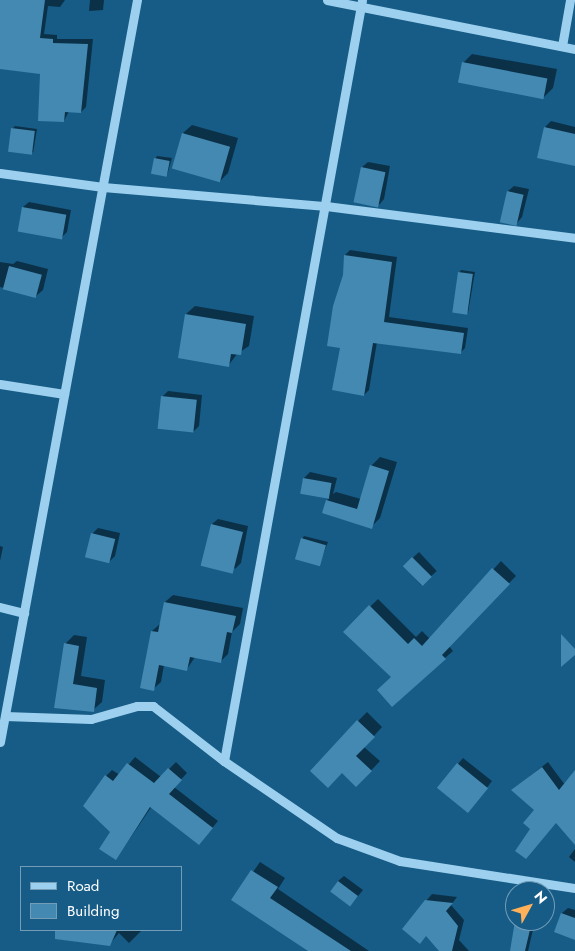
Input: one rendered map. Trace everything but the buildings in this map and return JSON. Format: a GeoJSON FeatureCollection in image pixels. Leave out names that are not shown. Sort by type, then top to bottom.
{"type":"FeatureCollection","features":[{"type":"Feature","properties":{"kind":"street"},"geometry":{"type":"LineString","coordinates":[[0,742],[137,0]]}},
{"type":"Feature","properties":{"kind":"street"},"geometry":{"type":"LineString","coordinates":[[327,0],[361,3],[575,49]]}},
{"type":"Feature","properties":{"kind":"street"},"geometry":{"type":"LineString","coordinates":[[562,46],[570,0]]}},
{"type":"Feature","properties":{"kind":"street"},"geometry":{"type":"LineString","coordinates":[[224,761],[326,206],[361,3]]}},
{"type":"Feature","properties":{"kind":"street"},"geometry":{"type":"LineString","coordinates":[[0,173],[103,187],[326,206],[575,238]]}},
{"type":"Feature","properties":{"kind":"street"},"geometry":{"type":"LineString","coordinates":[[0,384],[64,394]]}},
{"type":"Feature","properties":{"kind":"street"},"geometry":{"type":"LineString","coordinates":[[0,607],[24,612]]}},
{"type":"Feature","properties":{"kind":"street"},"geometry":{"type":"LineString","coordinates":[[5,716],[91,718],[137,706],[153,706],[224,761],[337,838],[365,850],[400,861],[575,888]]}}]}
